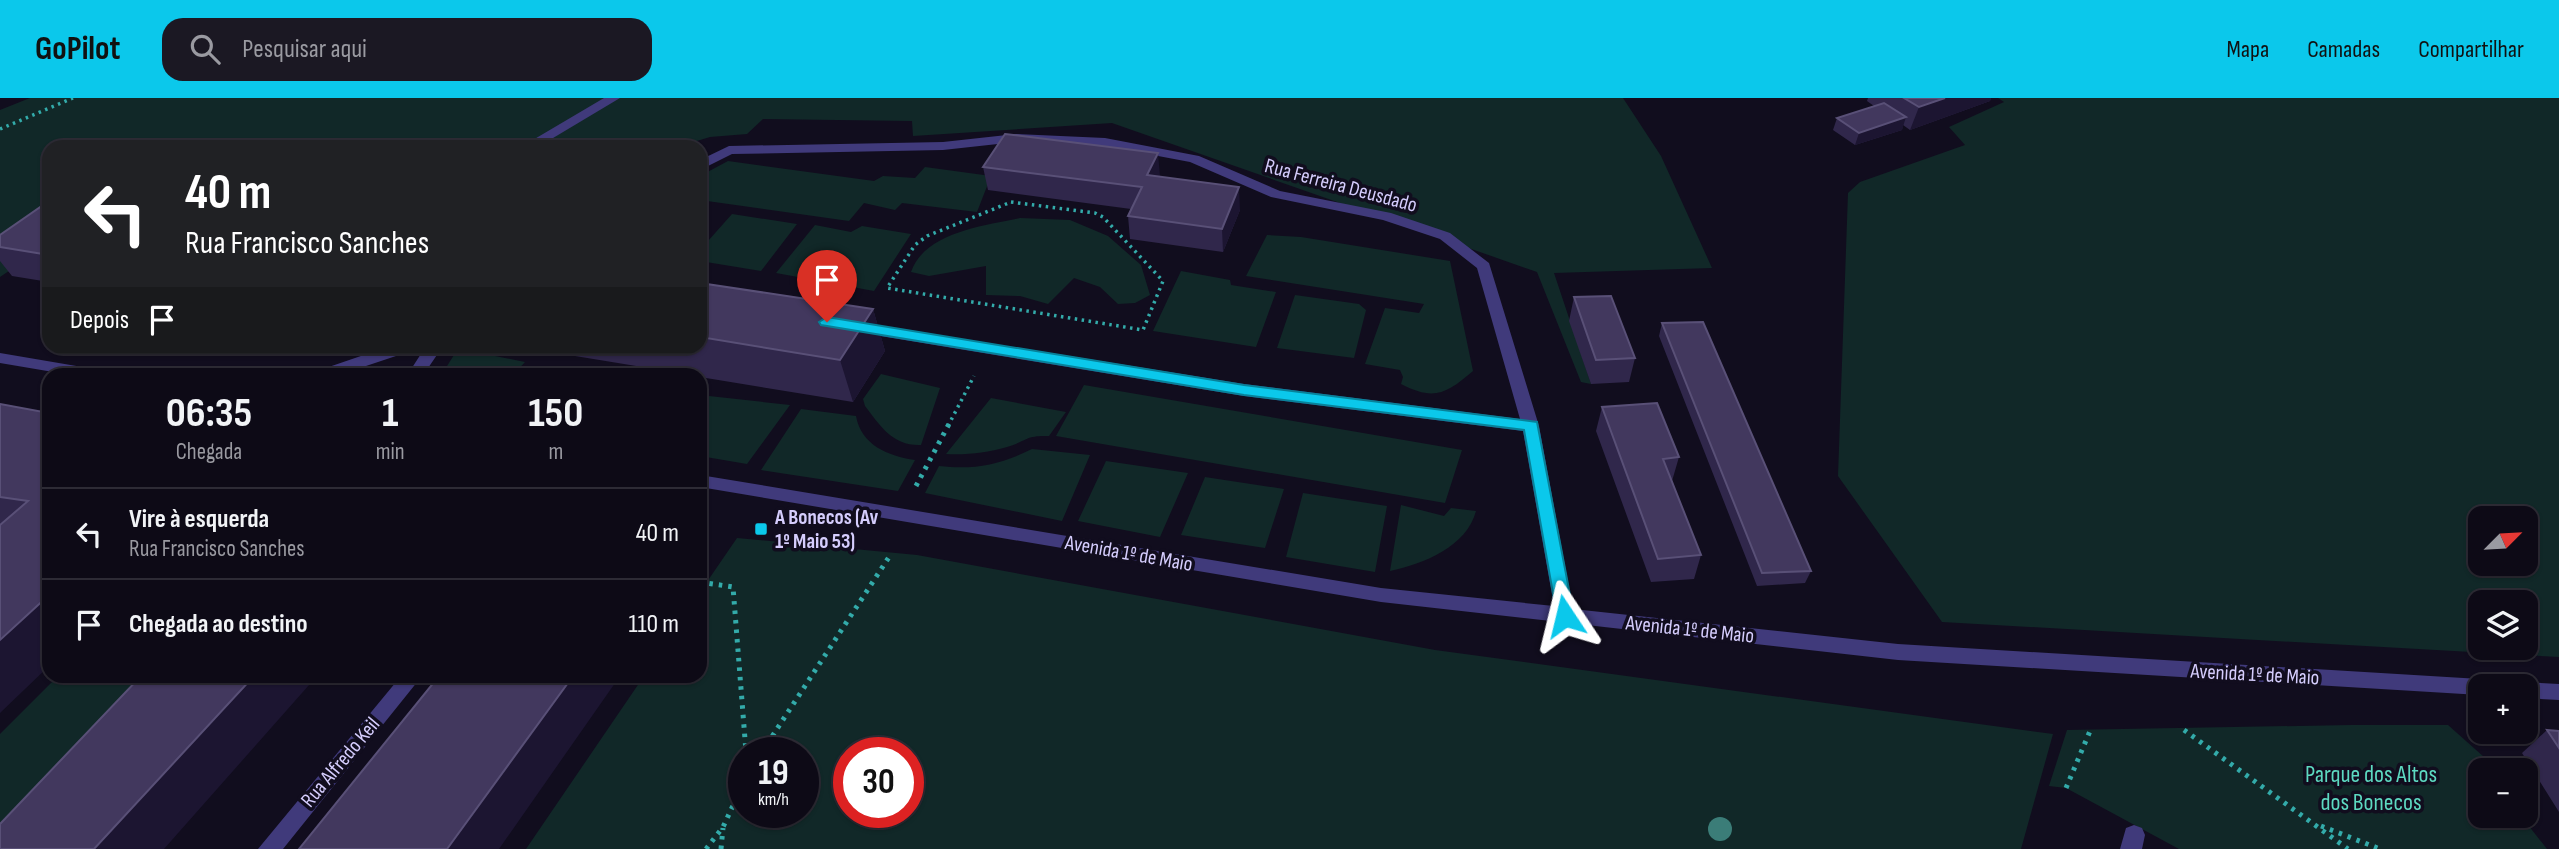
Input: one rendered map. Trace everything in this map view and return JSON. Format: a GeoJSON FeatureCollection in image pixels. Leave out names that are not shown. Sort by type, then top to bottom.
{"type":"FeatureCollection","features":[{"type":"Feature","properties":{"kind":"street"},"geometry":{"type":"LineString","coordinates":[[540,140],[613,98]]}},
{"type":"Feature","properties":{"kind":"street","name":"Rua Ferreira Deusdado"},"geometry":{"type":"LineString","coordinates":[[707,162],[729,150],[943,146],[1016,138],[1105,142],[1194,159],[1276,194],[1386,216],[1446,236],[1484,266],[1531,426],[1565,616]]}},
{"type":"Feature","properties":{"kind":"street"},"geometry":{"type":"LineString","coordinates":[[835,323],[1244,390],[1531,426]]}},
{"type":"Feature","properties":{"kind":"street"},"geometry":{"type":"LineString","coordinates":[[343,368],[384,354]]}},
{"type":"Feature","properties":{"kind":"street"},"geometry":{"type":"LineString","coordinates":[[374,368],[393,354]]}},
{"type":"Feature","properties":{"kind":"street"},"geometry":{"type":"LineString","coordinates":[[0,358],[59,368]]}},
{"type":"Feature","properties":{"kind":"street","name":"Avenida 1º de Maio"},"geometry":{"type":"LineString","coordinates":[[707,482],[1381,595],[1898,652],[2468,686]]}},
{"type":"Feature","properties":{"kind":"street","name":"Rua Alfredo Keil"},"geometry":{"type":"LineString","coordinates":[[269,849],[406,683]]}},
{"type":"Feature","properties":{"kind":"street"},"geometry":{"type":"LineString","coordinates":[[2538,691],[2559,692]]}},
{"type":"Feature","properties":{"kind":"path"},"geometry":{"type":"LineString","coordinates":[[0,129],[73,98]]}},
{"type":"Feature","properties":{"kind":"path"},"geometry":{"type":"LineString","coordinates":[[1011,202],[1095,213],[1103,217],[1163,281],[1143,330],[1009,310],[887,288],[915,245],[927,236],[1011,202]]}},
{"type":"Feature","properties":{"kind":"path"},"geometry":{"type":"LineString","coordinates":[[900,514],[988,349]]}},
{"type":"Feature","properties":{"kind":"path"},"geometry":{"type":"LineString","coordinates":[[772,737],[891,554]]}},
{"type":"Feature","properties":{"kind":"path"},"geometry":{"type":"LineString","coordinates":[[707,583],[733,587],[745,737]]}},
{"type":"Feature","properties":{"kind":"path"},"geometry":{"type":"LineString","coordinates":[[2184,730],[2348,849]]}},
{"type":"Feature","properties":{"kind":"path"},"geometry":{"type":"LineString","coordinates":[[2066,788],[2090,731]]}},
{"type":"Feature","properties":{"kind":"path"},"geometry":{"type":"LineString","coordinates":[[706,849],[728,816]]}},
{"type":"Feature","properties":{"kind":"path"},"geometry":{"type":"LineString","coordinates":[[2313,824],[2379,849]]}},
{"type":"Feature","properties":{"kind":"path"},"geometry":{"type":"LineString","coordinates":[[721,849],[723,827]]}},
{"type":"Feature","properties":{"kind":"green space"},"geometry":{"type":"Polygon","coordinates":[[[30,98],[1623,98],[1661,156],[1712,268],[1554,273],[1591,384],[1581,382],[1537,272],[1112,123],[913,136],[912,121],[763,119],[747,134],[700,140],[42,140],[42,249],[0,277],[0,110],[30,98]]]}},
{"type":"Feature","properties":{"kind":"green space"},"geometry":{"type":"Polygon","coordinates":[[[1998,98],[2559,98],[2559,657],[2538,656],[2538,590],[2468,590],[2468,652],[1942,622],[1838,476],[1848,193],[1860,182],[1965,145],[1949,127],[2004,102],[1998,98]]]}},
{"type":"Feature","properties":{"kind":"green space"},"geometry":{"type":"Polygon","coordinates":[[[728,161],[874,181],[883,176],[915,178],[925,167],[991,176],[977,212],[902,203],[895,210],[864,203],[849,221],[707,201],[707,172],[728,161]]]}},
{"type":"Feature","properties":{"kind":"green space"},"geometry":{"type":"Polygon","coordinates":[[[732,214],[797,224],[761,271],[707,262],[707,242],[732,214]]]}},
{"type":"Feature","properties":{"kind":"green space"},"geometry":{"type":"Polygon","coordinates":[[[1020,218],[1070,220],[1108,236],[1141,265],[1150,295],[1135,303],[1118,304],[1100,287],[1074,278],[1048,304],[1020,296],[986,295],[986,266],[929,276],[911,272],[918,259],[942,239],[973,228],[1020,218]]]}},
{"type":"Feature","properties":{"kind":"green space"},"geometry":{"type":"Polygon","coordinates":[[[815,225],[851,232],[862,226],[911,234],[874,291],[776,273],[815,225]]]}},
{"type":"Feature","properties":{"kind":"green space"},"geometry":{"type":"Polygon","coordinates":[[[1267,235],[1301,237],[1450,261],[1473,371],[1447,390],[1431,393],[1401,384],[1403,377],[1400,370],[1365,364],[1385,308],[1419,313],[1424,304],[1246,276],[1267,235]]]}},
{"type":"Feature","properties":{"kind":"green space"},"geometry":{"type":"Polygon","coordinates":[[[1181,271],[1230,280],[1231,285],[1276,292],[1256,347],[1153,331],[1181,271]]]}},
{"type":"Feature","properties":{"kind":"green space"},"geometry":{"type":"Polygon","coordinates":[[[1295,295],[1359,304],[1366,310],[1354,358],[1277,348],[1295,295]]]}},
{"type":"Feature","properties":{"kind":"green space"},"geometry":{"type":"Polygon","coordinates":[[[455,354],[485,354],[525,362],[520,368],[446,368],[455,354]]]}},
{"type":"Feature","properties":{"kind":"green space"},"geometry":{"type":"Polygon","coordinates":[[[881,374],[940,388],[921,445],[895,439],[882,428],[865,406],[863,399],[881,374]]]}},
{"type":"Feature","properties":{"kind":"green space"},"geometry":{"type":"Polygon","coordinates":[[[1084,385],[1462,450],[1445,503],[1056,436],[1084,385]]]}},
{"type":"Feature","properties":{"kind":"green space"},"geometry":{"type":"Polygon","coordinates":[[[709,396],[790,405],[747,464],[707,457],[709,396]]]}},
{"type":"Feature","properties":{"kind":"green space"},"geometry":{"type":"Polygon","coordinates":[[[991,398],[1066,412],[1049,436],[1030,437],[1007,447],[984,452],[946,454],[991,398]]]}},
{"type":"Feature","properties":{"kind":"green space"},"geometry":{"type":"Polygon","coordinates":[[[801,409],[856,416],[870,442],[895,456],[915,460],[898,491],[761,470],[801,409]]]}},
{"type":"Feature","properties":{"kind":"green space"},"geometry":{"type":"Polygon","coordinates":[[[1032,449],[1090,455],[1062,521],[925,493],[939,466],[987,465],[1032,449]]]}},
{"type":"Feature","properties":{"kind":"green space"},"geometry":{"type":"Polygon","coordinates":[[[1106,461],[1188,473],[1160,537],[1078,521],[1106,461]]]}},
{"type":"Feature","properties":{"kind":"green space"},"geometry":{"type":"Polygon","coordinates":[[[1205,477],[1284,489],[1265,548],[1181,535],[1205,477]]]}},
{"type":"Feature","properties":{"kind":"green space"},"geometry":{"type":"Polygon","coordinates":[[[1303,493],[1387,506],[1375,572],[1286,557],[1303,493]]]}},
{"type":"Feature","properties":{"kind":"green space"},"geometry":{"type":"Polygon","coordinates":[[[1401,505],[1444,516],[1451,508],[1476,511],[1464,534],[1454,544],[1417,564],[1390,571],[1401,505]]]}},
{"type":"Feature","properties":{"kind":"green space"},"geometry":{"type":"Polygon","coordinates":[[[737,538],[917,555],[1435,650],[2053,734],[2021,849],[526,849],[639,683],[707,683],[707,582],[737,538]]]}},
{"type":"Feature","properties":{"kind":"green space"},"geometry":{"type":"Polygon","coordinates":[[[51,683],[175,683],[0,849],[0,734],[51,683]]]}},
{"type":"Feature","properties":{"kind":"green space","name":"Parque dos Altos dos Bonecos"},"geometry":{"type":"Polygon","coordinates":[[[2448,725],[2485,758],[2468,758],[2468,828],[2530,828],[2547,849],[2179,849],[2066,788],[2049,786],[2067,730],[2448,725]]]}},
{"type":"Feature","properties":{"kind":"building"},"geometry":{"type":"Polygon","coordinates":[[[1904,98],[1945,98],[1919,107],[1904,98]]]}},
{"type":"Feature","properties":{"kind":"building"},"geometry":{"type":"Polygon","coordinates":[[[1884,103],[1906,117],[1859,133],[1837,118],[1884,103]]]}},
{"type":"Feature","properties":{"kind":"building"},"geometry":{"type":"Polygon","coordinates":[[[1005,134],[1158,153],[1147,175],[1239,187],[1222,229],[1128,216],[1142,187],[983,167],[1005,134]]]}},
{"type":"Feature","properties":{"kind":"building"},"geometry":{"type":"Polygon","coordinates":[[[42,206],[42,254],[0,247],[0,235],[42,206]]]}},
{"type":"Feature","properties":{"kind":"building"},"geometry":{"type":"Polygon","coordinates":[[[707,284],[873,309],[840,360],[707,338],[707,284]]]}},
{"type":"Feature","properties":{"kind":"building"},"geometry":{"type":"Polygon","coordinates":[[[1611,296],[1635,358],[1596,360],[1574,297],[1611,296]]]}},
{"type":"Feature","properties":{"kind":"building"},"geometry":{"type":"Polygon","coordinates":[[[1703,322],[1811,571],[1762,573],[1662,323],[1703,322]]]}},
{"type":"Feature","properties":{"kind":"building"},"geometry":{"type":"Polygon","coordinates":[[[1657,403],[1679,457],[1663,459],[1701,555],[1658,559],[1602,407],[1657,403]]]}},
{"type":"Feature","properties":{"kind":"building"},"geometry":{"type":"Polygon","coordinates":[[[0,404],[42,412],[42,601],[0,640],[0,525],[28,501],[0,497],[0,404]]]}},
{"type":"Feature","properties":{"kind":"building"},"geometry":{"type":"Polygon","coordinates":[[[134,683],[248,683],[94,849],[0,849],[0,824],[134,683]]]}},
{"type":"Feature","properties":{"kind":"building"},"geometry":{"type":"Polygon","coordinates":[[[433,683],[568,683],[447,849],[299,849],[433,683]]]}},
{"type":"Feature","properties":{"kind":"building"},"geometry":{"type":"Polygon","coordinates":[[[2547,730],[2559,731],[2559,748],[2547,730]]]}},
{"type":"Feature","properties":{"kind":"place","name":"A Bonecos (Av 1º Maio 53)"},"geometry":{"type":"Point","coordinates":[761,529]}},
{"type":"Feature","properties":{"kind":"route"},"geometry":{"type":"LineString","coordinates":[[827,322],[1244,390],[1531,426],[1565,616]]}}]}
